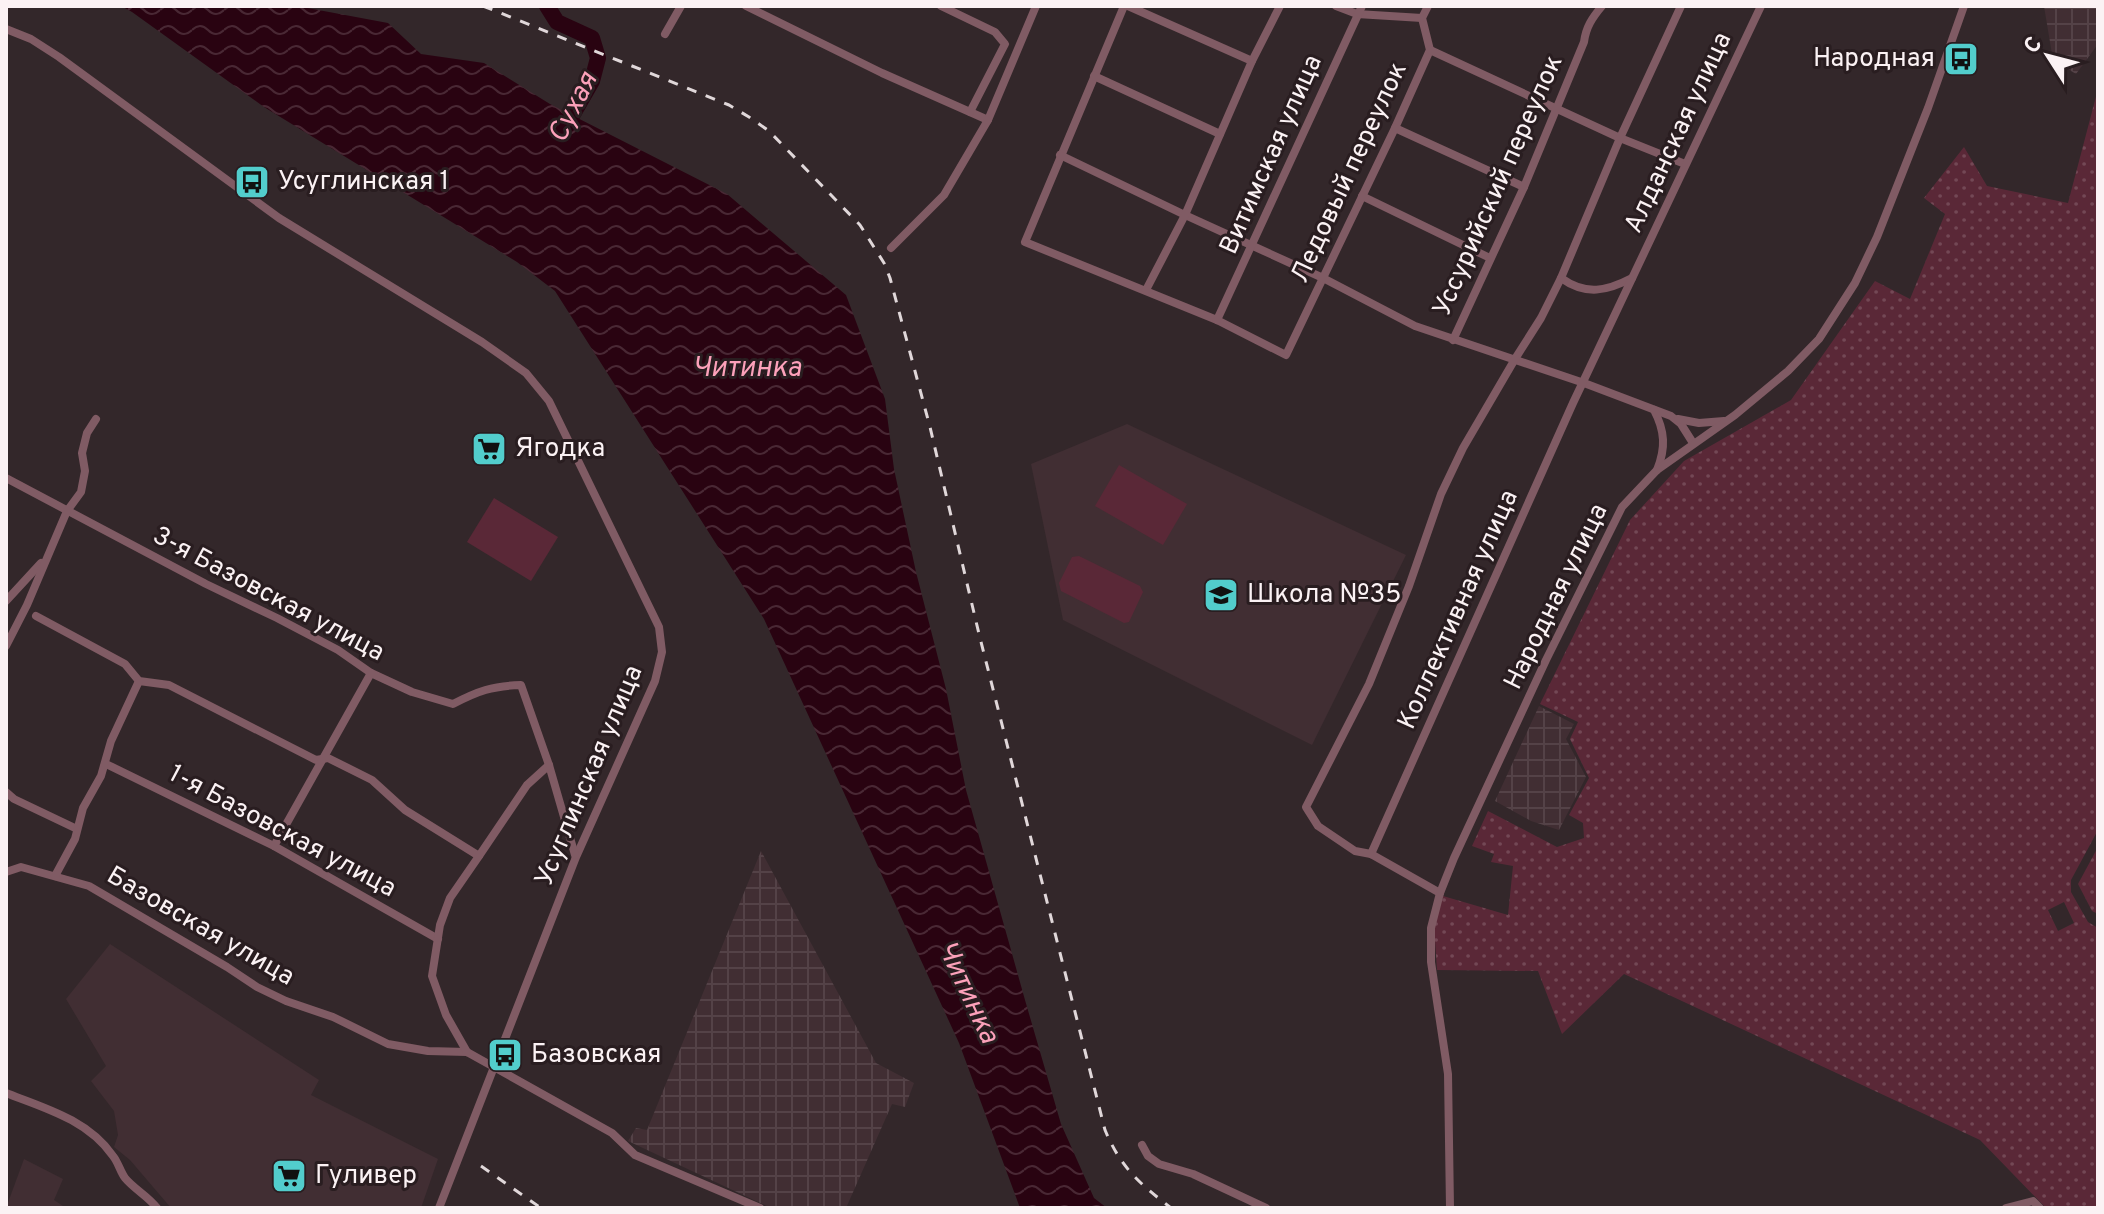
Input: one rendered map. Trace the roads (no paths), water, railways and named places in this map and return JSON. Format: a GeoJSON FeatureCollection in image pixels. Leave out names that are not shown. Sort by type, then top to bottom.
{"type":"FeatureCollection","features":[{"type":"Feature","properties":{"kind":"street"},"geometry":{"type":"LineString","coordinates":[[665,34],[681,6]]}},
{"type":"Feature","properties":{"kind":"street"},"geometry":{"type":"LineString","coordinates":[[746,6],[882,73],[988,120]]}},
{"type":"Feature","properties":{"kind":"street"},"geometry":{"type":"LineString","coordinates":[[941,6],[995,32],[1005,44],[970,112]]}},
{"type":"Feature","properties":{"kind":"street"},"geometry":{"type":"LineString","coordinates":[[891,248],[944,195],[988,120],[1036,6]]}},
{"type":"Feature","properties":{"kind":"street"},"geometry":{"type":"LineString","coordinates":[[1217,320],[1025,242],[1126,6],[1252,61]]}},
{"type":"Feature","properties":{"kind":"street"},"geometry":{"type":"LineString","coordinates":[[1146,290],[1185,215],[1252,61],[1280,6]]}},
{"type":"Feature","properties":{"kind":"street"},"geometry":{"type":"LineString","coordinates":[[1336,6],[1422,18],[1428,6]]}},
{"type":"Feature","properties":{"kind":"street","name":"Уссурийский переулок"},"geometry":{"type":"LineString","coordinates":[[1060,155],[1323,278],[1415,326],[1453,340],[1524,187],[1584,42],[1586,29],[1602,6]]}},
{"type":"Feature","properties":{"kind":"street"},"geometry":{"type":"LineString","coordinates":[[1440,893],[1371,854],[1355,851],[1318,826],[1306,807],[1369,684],[1457,459],[1541,318],[1561,278],[1620,138],[1681,6]]}},
{"type":"Feature","properties":{"kind":"street","name":"Алданская улица"},"geometry":{"type":"LineString","coordinates":[[1584,383],[1761,6]]}},
{"type":"Feature","properties":{"kind":"street","name":"Народная улица"},"geometry":{"type":"LineString","coordinates":[[1450,1208],[1448,1074],[1431,962],[1431,928],[1440,893],[1546,660],[1622,507],[1657,470],[1729,420],[1788,371],[1819,339],[1855,283],[1877,237],[1928,108],[1961,7]]}},
{"type":"Feature","properties":{"kind":"street","name":"Витимская улица"},"geometry":{"type":"LineString","coordinates":[[1217,320],[1360,10]]}},
{"type":"Feature","properties":{"kind":"street","name":"Ледовый переулок"},"geometry":{"type":"LineString","coordinates":[[1217,320],[1286,355],[1430,50],[1422,18]]}},
{"type":"Feature","properties":{"kind":"street","name":"Усуглинская улица"},"geometry":{"type":"LineString","coordinates":[[6,29],[31,39],[59,57],[279,218],[482,342],[526,373],[549,401],[659,627],[662,652],[655,681],[576,857],[439,1208]]}},
{"type":"Feature","properties":{"kind":"street"},"geometry":{"type":"LineString","coordinates":[[1430,50],[1620,138],[1685,164]]}},
{"type":"Feature","properties":{"kind":"street"},"geometry":{"type":"LineString","coordinates":[[1094,76],[1220,134]]}},
{"type":"Feature","properties":{"kind":"street"},"geometry":{"type":"LineString","coordinates":[[1395,128],[1524,187]]}},
{"type":"Feature","properties":{"kind":"street"},"geometry":{"type":"LineString","coordinates":[[1362,196],[1490,258]]}},
{"type":"Feature","properties":{"kind":"street"},"geometry":{"type":"LineString","coordinates":[[1561,278],[1582,288],[1602,291],[1633,278]]}},
{"type":"Feature","properties":{"kind":"street"},"geometry":{"type":"LineString","coordinates":[[1453,340],[1584,383],[1671,416],[1699,423],[1729,420]]}},
{"type":"Feature","properties":{"kind":"street","name":"Коллективная улица"},"geometry":{"type":"LineString","coordinates":[[1371,854],[1584,383]]}},
{"type":"Feature","properties":{"kind":"street"},"geometry":{"type":"LineString","coordinates":[[1653,410],[1661,423],[1664,439],[1663,455],[1657,470]]}},
{"type":"Feature","properties":{"kind":"street"},"geometry":{"type":"LineString","coordinates":[[1671,416],[1681,424],[1693,443]]}},
{"type":"Feature","properties":{"kind":"street"},"geometry":{"type":"LineString","coordinates":[[6,646],[67,511],[81,492],[85,471],[82,453],[87,433],[96,419]]}},
{"type":"Feature","properties":{"kind":"street","name":"3-я Базовская улица"},"geometry":{"type":"LineString","coordinates":[[6,478],[206,584],[289,624],[338,650],[371,673],[412,692],[453,704],[490,688],[521,685]]}},
{"type":"Feature","properties":{"kind":"street"},"geometry":{"type":"LineString","coordinates":[[6,601],[45,559]]}},
{"type":"Feature","properties":{"kind":"street"},"geometry":{"type":"LineString","coordinates":[[36,616],[125,664],[139,681],[169,685],[316,760],[328,758],[372,780],[405,810],[479,856]]}},
{"type":"Feature","properties":{"kind":"street"},"geometry":{"type":"LineString","coordinates":[[274,846],[371,673]]}},
{"type":"Feature","properties":{"kind":"street"},"geometry":{"type":"LineString","coordinates":[[53,876],[75,839],[83,808],[106,764],[111,741],[139,681]]}},
{"type":"Feature","properties":{"kind":"street","name":"Усуглинская улица"},"geometry":{"type":"LineString","coordinates":[[521,685],[576,857]]}},
{"type":"Feature","properties":{"kind":"street","name":"1-я Базовская улица"},"geometry":{"type":"LineString","coordinates":[[106,764],[274,846],[438,939]]}},
{"type":"Feature","properties":{"kind":"street"},"geometry":{"type":"LineString","coordinates":[[467,1052],[446,1015],[432,976],[440,925],[450,898],[527,785],[549,765]]}},
{"type":"Feature","properties":{"kind":"street"},"geometry":{"type":"LineString","coordinates":[[6,792],[14,799],[77,829]]}},
{"type":"Feature","properties":{"kind":"street","name":"Базовская улица"},"geometry":{"type":"LineString","coordinates":[[6,872],[21,867],[89,886],[257,987],[333,1017],[388,1044],[428,1051],[467,1052],[612,1133],[635,1155],[760,1208]]}},
{"type":"Feature","properties":{"kind":"street"},"geometry":{"type":"LineString","coordinates":[[6,1093],[77,1123],[101,1142],[125,1178],[157,1208]]}},
{"type":"Feature","properties":{"kind":"street"},"geometry":{"type":"LineString","coordinates":[[1142,1145],[1148,1156],[1159,1164],[1193,1174],[1266,1208]]}},
{"type":"Feature","properties":{"kind":"street"},"geometry":{"type":"LineString","coordinates":[[2006,1208],[2033,1201],[2040,1208]]}},
{"type":"Feature","properties":{"kind":"water","name":"Читинка"},"geometry":{"type":"Polygon","coordinates":[[[121,6],[297,6],[388,23],[421,54],[484,63],[550,104],[727,194],[846,295],[885,399],[894,469],[946,689],[966,790],[1025,1000],[1061,1124],[1094,1198],[1107,1208],[1020,1208],[959,1043],[764,619],[555,291],[517,262],[264,107],[121,6]]]}},
{"type":"Feature","properties":{"kind":"waterway","name":"Сухая"},"geometry":{"type":"LineString","coordinates":[[547,6],[557,22],[592,38],[598,58],[592,81],[562,133]]}},
{"type":"Feature","properties":{"kind":"railway"},"geometry":{"type":"LineString","coordinates":[[483,6],[729,105],[749,117],[769,131],[860,225],[884,263],[930,427],[979,634],[1105,1130],[1132,1174],[1171,1208]]}},
{"type":"Feature","properties":{"kind":"railway"},"geometry":{"type":"LineString","coordinates":[[481,1166],[541,1208]]}},
{"type":"Feature","properties":{"kind":"place","name":"Народная"},"geometry":{"type":"Point","coordinates":[1961,59]}},
{"type":"Feature","properties":{"kind":"place","name":"Усуглинская 1"},"geometry":{"type":"Point","coordinates":[252,182]}},
{"type":"Feature","properties":{"kind":"place","name":"Ягодка"},"geometry":{"type":"Point","coordinates":[489,449]}},
{"type":"Feature","properties":{"kind":"place","name":"Школа №35"},"geometry":{"type":"Point","coordinates":[1221,595]}},
{"type":"Feature","properties":{"kind":"place","name":"Базовская"},"geometry":{"type":"Point","coordinates":[505,1055]}},
{"type":"Feature","properties":{"kind":"place","name":"Гуливер"},"geometry":{"type":"Point","coordinates":[289,1176]}}]}
